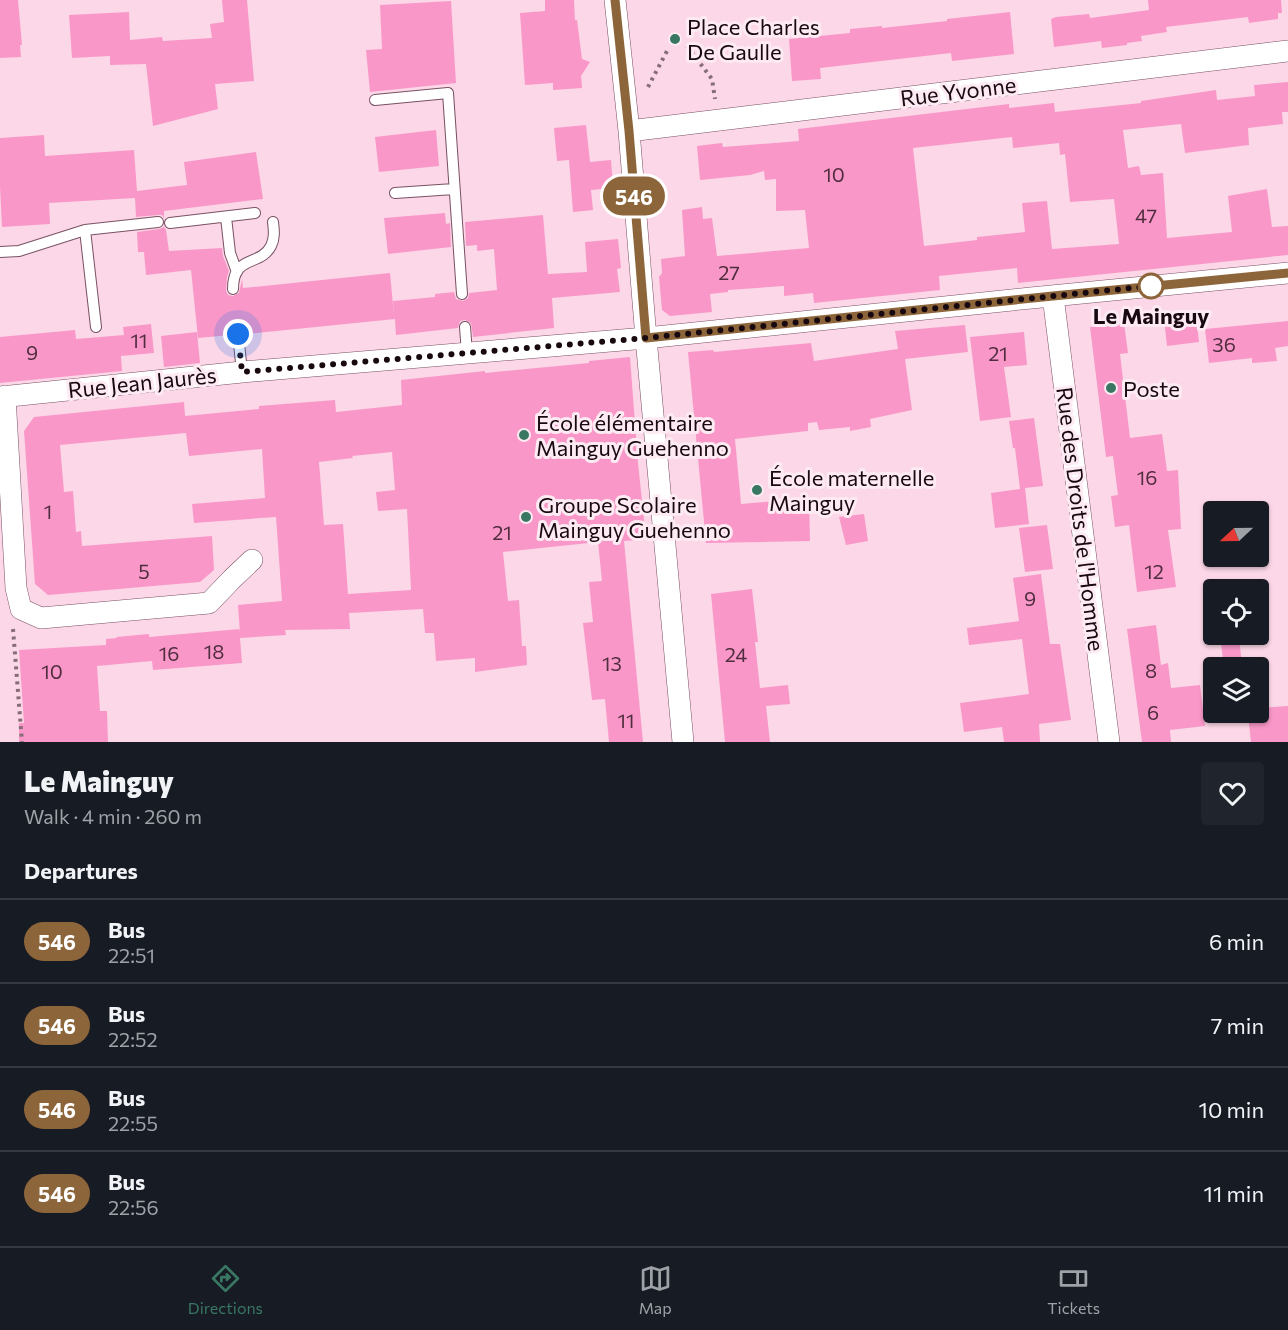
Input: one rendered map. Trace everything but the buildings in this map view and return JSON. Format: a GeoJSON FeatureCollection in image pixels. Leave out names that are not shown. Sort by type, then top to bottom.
{"type":"FeatureCollection","features":[{"type":"Feature","properties":{"kind":"street"},"geometry":{"type":"LineString","coordinates":[[615,0],[637,130],[646,338],[683,742]]}},
{"type":"Feature","properties":{"kind":"street","name":"Rue Yvonne"},"geometry":{"type":"LineString","coordinates":[[637,130],[1288,51]]}},
{"type":"Feature","properties":{"kind":"street","name":"Rue Jean Jaurès"},"geometry":{"type":"LineString","coordinates":[[3,397],[242,372],[646,338],[1288,273]]}},
{"type":"Feature","properties":{"kind":"street","name":"Rue des Droits de l'Homme"},"geometry":{"type":"LineString","coordinates":[[1053,296],[1109,742]]}},
{"type":"Feature","properties":{"kind":"street"},"geometry":{"type":"LineString","coordinates":[[3,397],[16,588],[21,609],[41,618],[209,603],[252,560]]}},
{"type":"Feature","properties":{"kind":"lane"},"geometry":{"type":"LineString","coordinates":[[375,100],[448,93],[462,294]]}},
{"type":"Feature","properties":{"kind":"lane"},"geometry":{"type":"LineString","coordinates":[[395,193],[454,189]]}},
{"type":"Feature","properties":{"kind":"lane"},"geometry":{"type":"LineString","coordinates":[[170,223],[255,213]]}},
{"type":"Feature","properties":{"kind":"lane"},"geometry":{"type":"LineString","coordinates":[[226,217],[230,252],[237,272]]}},
{"type":"Feature","properties":{"kind":"lane"},"geometry":{"type":"LineString","coordinates":[[0,252],[19,251],[85,230],[158,222]]}},
{"type":"Feature","properties":{"kind":"lane"},"geometry":{"type":"LineString","coordinates":[[233,289],[233,279],[240,266],[271,247],[274,236],[273,222]]}},
{"type":"Feature","properties":{"kind":"lane"},"geometry":{"type":"LineString","coordinates":[[85,230],[96,327]]}},
{"type":"Feature","properties":{"kind":"lane"},"geometry":{"type":"LineString","coordinates":[[465,327],[467,354]]}},
{"type":"Feature","properties":{"kind":"lane"},"geometry":{"type":"LineString","coordinates":[[238,334],[242,372]]}},
{"type":"Feature","properties":{"kind":"path"},"geometry":{"type":"LineString","coordinates":[[687,46],[712,79],[719,120]]}},
{"type":"Feature","properties":{"kind":"path"},"geometry":{"type":"LineString","coordinates":[[637,130],[649,86],[667,51]]}},
{"type":"Feature","properties":{"kind":"path"},"geometry":{"type":"LineString","coordinates":[[21,609],[13,625],[22,742]]}},
{"type":"Feature","properties":{"kind":"bus line","name":"546"},"geometry":{"type":"LineString","coordinates":[[615,0],[629,131],[646,338],[1288,273]]}},
{"type":"Feature","properties":{"kind":"place","name":"Place Charles De Gaulle"},"geometry":{"type":"Point","coordinates":[675,39]}},
{"type":"Feature","properties":{"kind":"place","name":"Le Mainguy"},"geometry":{"type":"Point","coordinates":[1151,286]}},
{"type":"Feature","properties":{"kind":"place","name":"Poste"},"geometry":{"type":"Point","coordinates":[1111,388]}},
{"type":"Feature","properties":{"kind":"place","name":"École élémentaire Mainguy Guehenno"},"geometry":{"type":"Point","coordinates":[524,435]}},
{"type":"Feature","properties":{"kind":"place","name":"École maternelle Mainguy"},"geometry":{"type":"Point","coordinates":[757,490]}},
{"type":"Feature","properties":{"kind":"place","name":"Groupe Scolaire Mainguy Guehenno"},"geometry":{"type":"Point","coordinates":[526,517]}},
{"type":"Feature","properties":{"kind":"route"},"geometry":{"type":"LineString","coordinates":[[238,334],[242,372],[646,338],[1151,286]]}}]}
